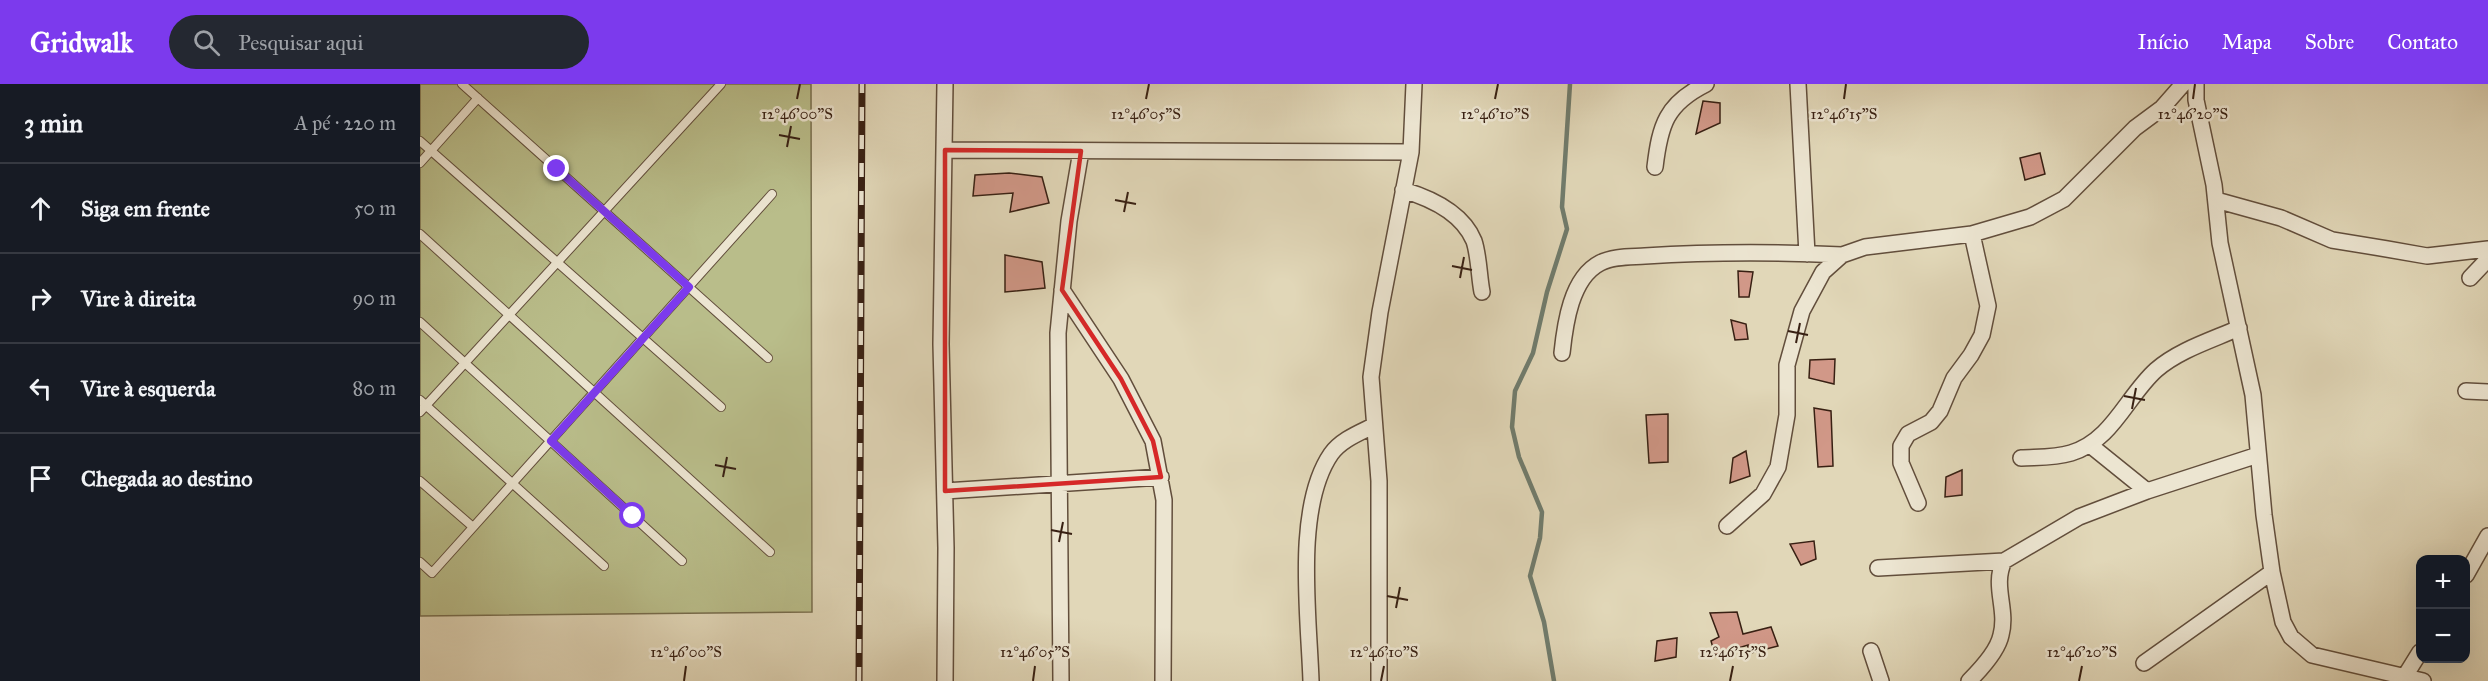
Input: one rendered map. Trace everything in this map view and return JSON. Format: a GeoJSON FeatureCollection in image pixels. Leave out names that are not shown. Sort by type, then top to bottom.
{"type":"FeatureCollection","features":[{"type":"Feature","properties":{"kind":"street"},"geometry":{"type":"LineString","coordinates":[[945,84],[941,344],[945,491],[945,681]]}},
{"type":"Feature","properties":{"kind":"street"},"geometry":{"type":"LineString","coordinates":[[1379,681],[1379,481],[1371,377],[1380,312],[1411,152],[1414,84]]}},
{"type":"Feature","properties":{"kind":"street"},"geometry":{"type":"LineString","coordinates":[[1655,167],[1658,138],[1665,118],[1678,101],[1706,84]]}},
{"type":"Feature","properties":{"kind":"street"},"geometry":{"type":"LineString","coordinates":[[1798,84],[1807,254]]}},
{"type":"Feature","properties":{"kind":"street"},"geometry":{"type":"LineString","coordinates":[[1562,352],[1564,330],[1575,295],[1586,275],[1600,263],[1616,259],[1670,255],[1842,255],[1865,247],[1972,234],[2030,217],[2064,199],[2135,128],[2162,108],[2183,84]]}},
{"type":"Feature","properties":{"kind":"street"},"geometry":{"type":"LineString","coordinates":[[2196,84],[2196,100],[2216,200],[2220,243],[2253,395],[2272,572],[2283,622],[2290,637],[2300,648],[2312,655],[2423,681]]}},
{"type":"Feature","properties":{"kind":"street"},"geometry":{"type":"LineString","coordinates":[[945,150],[1411,152]]}},
{"type":"Feature","properties":{"kind":"street"},"geometry":{"type":"LineString","coordinates":[[1061,681],[1058,333],[1069,221],[1081,151]]}},
{"type":"Feature","properties":{"kind":"street"},"geometry":{"type":"LineString","coordinates":[[1403,190],[1428,197],[1455,214],[1473,241],[1482,292]]}},
{"type":"Feature","properties":{"kind":"street"},"geometry":{"type":"LineString","coordinates":[[2216,200],[2281,218],[2332,240],[2376,248],[2427,256],[2488,249]]}},
{"type":"Feature","properties":{"kind":"street"},"geometry":{"type":"LineString","coordinates":[[1918,503],[1901,463],[1901,446],[1908,434],[1931,422],[1940,411],[1954,378],[1982,335],[1988,306],[1972,234]]}},
{"type":"Feature","properties":{"kind":"street"},"geometry":{"type":"LineString","coordinates":[[1727,526],[1763,494],[1778,467],[1786,415],[1787,365],[1802,311],[1822,272],[1842,255]]}},
{"type":"Feature","properties":{"kind":"street"},"geometry":{"type":"LineString","coordinates":[[2470,278],[2488,259]]}},
{"type":"Feature","properties":{"kind":"street"},"geometry":{"type":"LineString","coordinates":[[1062,290],[1121,379],[1154,441],[1164,501],[1163,681]]}},
{"type":"Feature","properties":{"kind":"street"},"geometry":{"type":"LineString","coordinates":[[2021,458],[2057,456],[2090,445],[2107,429],[2157,369],[2180,354],[2239,328]]}},
{"type":"Feature","properties":{"kind":"street"},"geometry":{"type":"LineString","coordinates":[[2466,391],[2488,392]]}},
{"type":"Feature","properties":{"kind":"street"},"geometry":{"type":"LineString","coordinates":[[1311,681],[1308,521],[1316,488],[1332,452],[1352,436],[1373,426]]}},
{"type":"Feature","properties":{"kind":"street"},"geometry":{"type":"LineString","coordinates":[[2090,445],[2147,491]]}},
{"type":"Feature","properties":{"kind":"street"},"geometry":{"type":"LineString","coordinates":[[1878,568],[2004,561],[2079,517],[2147,491],[2258,455]]}},
{"type":"Feature","properties":{"kind":"street"},"geometry":{"type":"LineString","coordinates":[[945,491],[1161,477]]}},
{"type":"Feature","properties":{"kind":"street"},"geometry":{"type":"LineString","coordinates":[[2470,568],[2488,536]]}},
{"type":"Feature","properties":{"kind":"street"},"geometry":{"type":"LineString","coordinates":[[1969,681],[2001,635],[2002,613],[1997,588],[1998,572],[2004,561]]}},
{"type":"Feature","properties":{"kind":"street"},"geometry":{"type":"LineString","coordinates":[[2144,663],[2272,572]]}},
{"type":"Feature","properties":{"kind":"street"},"geometry":{"type":"LineString","coordinates":[[1871,651],[1881,681]]}},
{"type":"Feature","properties":{"kind":"street"},"geometry":{"type":"LineString","coordinates":[[2403,678],[2416,659]]}},
{"type":"Feature","properties":{"kind":"lane"},"geometry":{"type":"LineString","coordinates":[[462,84],[768,358]]}},
{"type":"Feature","properties":{"kind":"lane"},"geometry":{"type":"LineString","coordinates":[[420,412],[423,403],[465,363],[721,84]]}},
{"type":"Feature","properties":{"kind":"lane"},"geometry":{"type":"LineString","coordinates":[[420,163],[478,98]]}},
{"type":"Feature","properties":{"kind":"lane"},"geometry":{"type":"LineString","coordinates":[[420,141],[721,407]]}},
{"type":"Feature","properties":{"kind":"lane"},"geometry":{"type":"LineString","coordinates":[[420,562],[432,573],[772,194]]}},
{"type":"Feature","properties":{"kind":"lane"},"geometry":{"type":"LineString","coordinates":[[420,234],[770,552]]}},
{"type":"Feature","properties":{"kind":"lane"},"geometry":{"type":"LineString","coordinates":[[420,322],[682,561]]}},
{"type":"Feature","properties":{"kind":"lane"},"geometry":{"type":"LineString","coordinates":[[423,403],[604,566]]}},
{"type":"Feature","properties":{"kind":"lane"},"geometry":{"type":"LineString","coordinates":[[420,481],[473,527]]}},
{"type":"Feature","properties":{"kind":"highlighted area"},"geometry":{"type":"Polygon","coordinates":[[[945,150],[1081,151],[1062,290],[1121,379],[1153,441],[1161,477],[945,491],[945,150]]]}},
{"type":"Feature","properties":{"kind":"green space"},"geometry":{"type":"Polygon","coordinates":[[[420,84],[811,84],[812,612],[420,616],[420,84]]]}},
{"type":"Feature","properties":{"kind":"building"},"geometry":{"type":"Polygon","coordinates":[[[1703,101],[1720,103],[1720,123],[1696,134],[1703,101]]]}},
{"type":"Feature","properties":{"kind":"building"},"geometry":{"type":"Polygon","coordinates":[[[2040,153],[2045,174],[2025,180],[2020,158],[2040,153]]]}},
{"type":"Feature","properties":{"kind":"building"},"geometry":{"type":"Polygon","coordinates":[[[1009,173],[1042,177],[1049,203],[1010,212],[1013,193],[973,196],[975,175],[1009,173]]]}},
{"type":"Feature","properties":{"kind":"building"},"geometry":{"type":"Polygon","coordinates":[[[1005,255],[1042,262],[1045,288],[1005,292],[1005,255]]]}},
{"type":"Feature","properties":{"kind":"building"},"geometry":{"type":"Polygon","coordinates":[[[1738,271],[1753,272],[1749,297],[1739,297],[1738,271]]]}},
{"type":"Feature","properties":{"kind":"building"},"geometry":{"type":"Polygon","coordinates":[[[1731,320],[1746,324],[1748,339],[1735,340],[1731,320]]]}},
{"type":"Feature","properties":{"kind":"building"},"geometry":{"type":"Polygon","coordinates":[[[1835,359],[1834,384],[1809,378],[1810,360],[1835,359]]]}},
{"type":"Feature","properties":{"kind":"building"},"geometry":{"type":"Polygon","coordinates":[[[1814,408],[1831,411],[1833,466],[1818,467],[1814,408]]]}},
{"type":"Feature","properties":{"kind":"building"},"geometry":{"type":"Polygon","coordinates":[[[1668,414],[1668,462],[1649,463],[1646,415],[1668,414]]]}},
{"type":"Feature","properties":{"kind":"building"},"geometry":{"type":"Polygon","coordinates":[[[1746,451],[1750,476],[1730,483],[1733,458],[1746,451]]]}},
{"type":"Feature","properties":{"kind":"building"},"geometry":{"type":"Polygon","coordinates":[[[1962,470],[1962,495],[1945,497],[1946,477],[1962,470]]]}},
{"type":"Feature","properties":{"kind":"building"},"geometry":{"type":"Polygon","coordinates":[[[1814,541],[1816,559],[1801,565],[1790,544],[1814,541]]]}},
{"type":"Feature","properties":{"kind":"building"},"geometry":{"type":"Polygon","coordinates":[[[1737,612],[1743,634],[1771,627],[1778,646],[1747,654],[1748,645],[1715,655],[1711,641],[1719,637],[1710,613],[1737,612]]]}},
{"type":"Feature","properties":{"kind":"building"},"geometry":{"type":"Polygon","coordinates":[[[1677,638],[1676,657],[1655,661],[1657,641],[1677,638]]]}},
{"type":"Feature","properties":{"kind":"waterway"},"geometry":{"type":"LineString","coordinates":[[1554,681],[1544,622],[1530,576],[1540,538],[1542,512],[1519,457],[1512,427],[1515,391],[1533,353],[1547,292],[1567,229],[1562,207],[1570,84]]}},
{"type":"Feature","properties":{"kind":"railway"},"geometry":{"type":"LineString","coordinates":[[859,681],[862,84]]}},
{"type":"Feature","properties":{"kind":"route"},"geometry":{"type":"LineString","coordinates":[[557,169],[689,287],[551,441],[633,516]]}}]}
